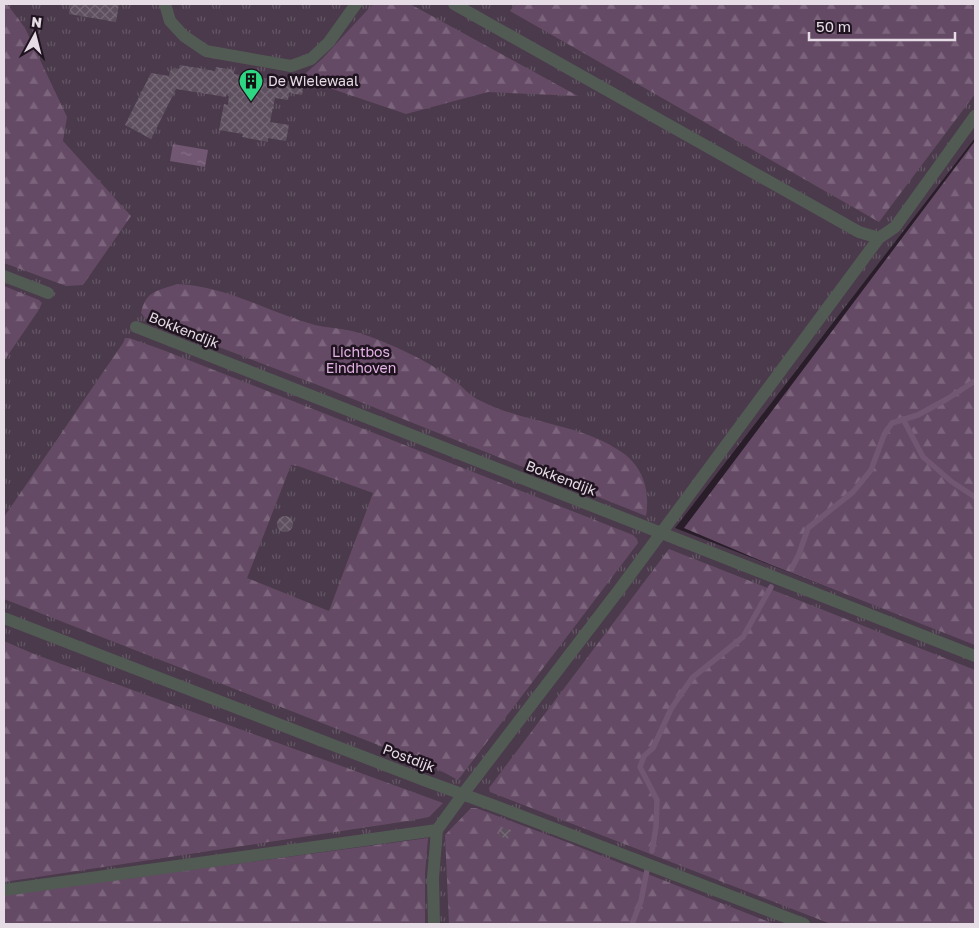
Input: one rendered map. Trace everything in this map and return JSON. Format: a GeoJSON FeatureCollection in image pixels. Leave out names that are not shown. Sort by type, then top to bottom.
{"type":"FeatureCollection","features":[{"type":"Feature","properties":{"kind":"street"},"geometry":{"type":"LineString","coordinates":[[164,4],[170,21],[184,36],[206,51],[292,66],[311,59],[329,42],[356,4]]}},
{"type":"Feature","properties":{"kind":"street"},"geometry":{"type":"LineString","coordinates":[[454,4],[859,232],[879,238]]}},
{"type":"Feature","properties":{"kind":"street"},"geometry":{"type":"LineString","coordinates":[[434,924],[437,830],[661,533],[879,238],[895,227],[975,116]]}},
{"type":"Feature","properties":{"kind":"street"},"geometry":{"type":"LineString","coordinates":[[4,276],[48,293]]}},
{"type":"Feature","properties":{"kind":"street","name":"Bokkendijk"},"geometry":{"type":"LineString","coordinates":[[136,327],[975,656]]}},
{"type":"Feature","properties":{"kind":"street","name":"Postdijk"},"geometry":{"type":"LineString","coordinates":[[4,618],[804,924]]}},
{"type":"Feature","properties":{"kind":"street"},"geometry":{"type":"LineString","coordinates":[[4,890],[437,830]]}},
{"type":"Feature","properties":{"kind":"green space","name":"Lichtbos Eindhoven"},"geometry":{"type":"Polygon","coordinates":[[[4,4],[975,4],[975,138],[675,528],[975,644],[975,924],[4,924],[4,4]]]}},
{"type":"Feature","properties":{"kind":"green space"},"geometry":{"type":"Polygon","coordinates":[[[4,4],[7,4],[25,28],[67,117],[63,141],[131,216],[83,285],[66,286],[4,263],[4,4]]]}},
{"type":"Feature","properties":{"kind":"green space"},"geometry":{"type":"Polygon","coordinates":[[[373,4],[410,4],[578,96],[488,92],[406,114],[294,76],[306,73],[322,59],[373,4]]]}},
{"type":"Feature","properties":{"kind":"green space"},"geometry":{"type":"Polygon","coordinates":[[[515,4],[975,4],[975,94],[879,222],[510,11],[515,4]]]}},
{"type":"Feature","properties":{"kind":"green space"},"geometry":{"type":"Polygon","coordinates":[[[975,141],[975,645],[769,564],[684,528],[975,141]]]}},
{"type":"Feature","properties":{"kind":"green space"},"geometry":{"type":"Polygon","coordinates":[[[177,284],[213,289],[298,320],[347,330],[370,337],[427,363],[451,378],[478,400],[498,409],[571,429],[607,443],[630,459],[641,473],[646,489],[646,516],[145,318],[141,313],[146,300],[159,290],[177,284]]]}},
{"type":"Feature","properties":{"kind":"green space"},"geometry":{"type":"Polygon","coordinates":[[[4,286],[39,300],[42,303],[4,361],[4,286]]]}},
{"type":"Feature","properties":{"kind":"green space"},"geometry":{"type":"Polygon","coordinates":[[[125,338],[129,338],[163,350],[633,535],[638,543],[458,780],[432,766],[4,599],[4,517],[125,338]],[[291,465],[247,578],[329,611],[373,493],[291,465]]]}},
{"type":"Feature","properties":{"kind":"green space"},"geometry":{"type":"Polygon","coordinates":[[[669,549],[975,670],[975,924],[831,924],[490,792],[489,788],[669,549]]]}},
{"type":"Feature","properties":{"kind":"green space"},"geometry":{"type":"Polygon","coordinates":[[[4,641],[34,654],[443,803],[429,817],[408,821],[4,882],[4,641]]]}},
{"type":"Feature","properties":{"kind":"green space"},"geometry":{"type":"Polygon","coordinates":[[[471,808],[476,808],[564,841],[774,924],[449,924],[445,835],[471,808]]]}},
{"type":"Feature","properties":{"kind":"green space"},"geometry":{"type":"Polygon","coordinates":[[[428,838],[425,873],[425,924],[4,924],[4,895],[428,838]]]}},
{"type":"Feature","properties":{"kind":"water"},"geometry":{"type":"Polygon","coordinates":[[[173,144],[208,150],[205,167],[170,161],[173,144]]]}},
{"type":"Feature","properties":{"kind":"building"},"geometry":{"type":"Polygon","coordinates":[[[71,4],[119,4],[116,22],[69,14],[71,4]]]}},
{"type":"Feature","properties":{"kind":"building","name":"De Wielewaal"},"geometry":{"type":"Polygon","coordinates":[[[180,65],[215,71],[216,67],[234,70],[234,74],[245,76],[245,78],[257,79],[257,77],[304,83],[302,95],[289,93],[288,100],[275,98],[270,122],[289,125],[286,141],[268,138],[268,142],[242,137],[243,134],[219,130],[224,104],[228,105],[229,94],[227,93],[226,97],[176,89],[151,139],[125,125],[151,73],[169,76],[170,71],[174,68],[179,69],[180,65]]]}},
{"type":"Feature","properties":{"kind":"building"},"geometry":{"type":"Polygon","coordinates":[[[285,516],[293,524],[285,532],[277,524],[285,516]]]}},
{"type":"Feature","properties":{"kind":"building"},"geometry":{"type":"Polygon","coordinates":[[[501,827],[511,830],[508,839],[498,836],[501,827]]]}},
{"type":"Feature","properties":{"kind":"waterway"},"geometry":{"type":"LineString","coordinates":[[792,568],[808,528],[853,492],[871,470],[884,435],[892,423],[918,415],[975,381]]}},
{"type":"Feature","properties":{"kind":"waterway"},"geometry":{"type":"LineString","coordinates":[[903,419],[923,457],[952,482],[975,497]]}},
{"type":"Feature","properties":{"kind":"waterway"},"geometry":{"type":"LineString","coordinates":[[652,851],[656,827],[657,800],[640,767],[644,756],[653,748],[671,709],[692,678],[743,637],[771,587]]}},
{"type":"Feature","properties":{"kind":"waterway"},"geometry":{"type":"LineString","coordinates":[[632,924],[641,901],[647,870]]}},
{"type":"Feature","properties":{"kind":"place","name":"De Wielewaal"},"geometry":{"type":"Point","coordinates":[251,102]}}]}
